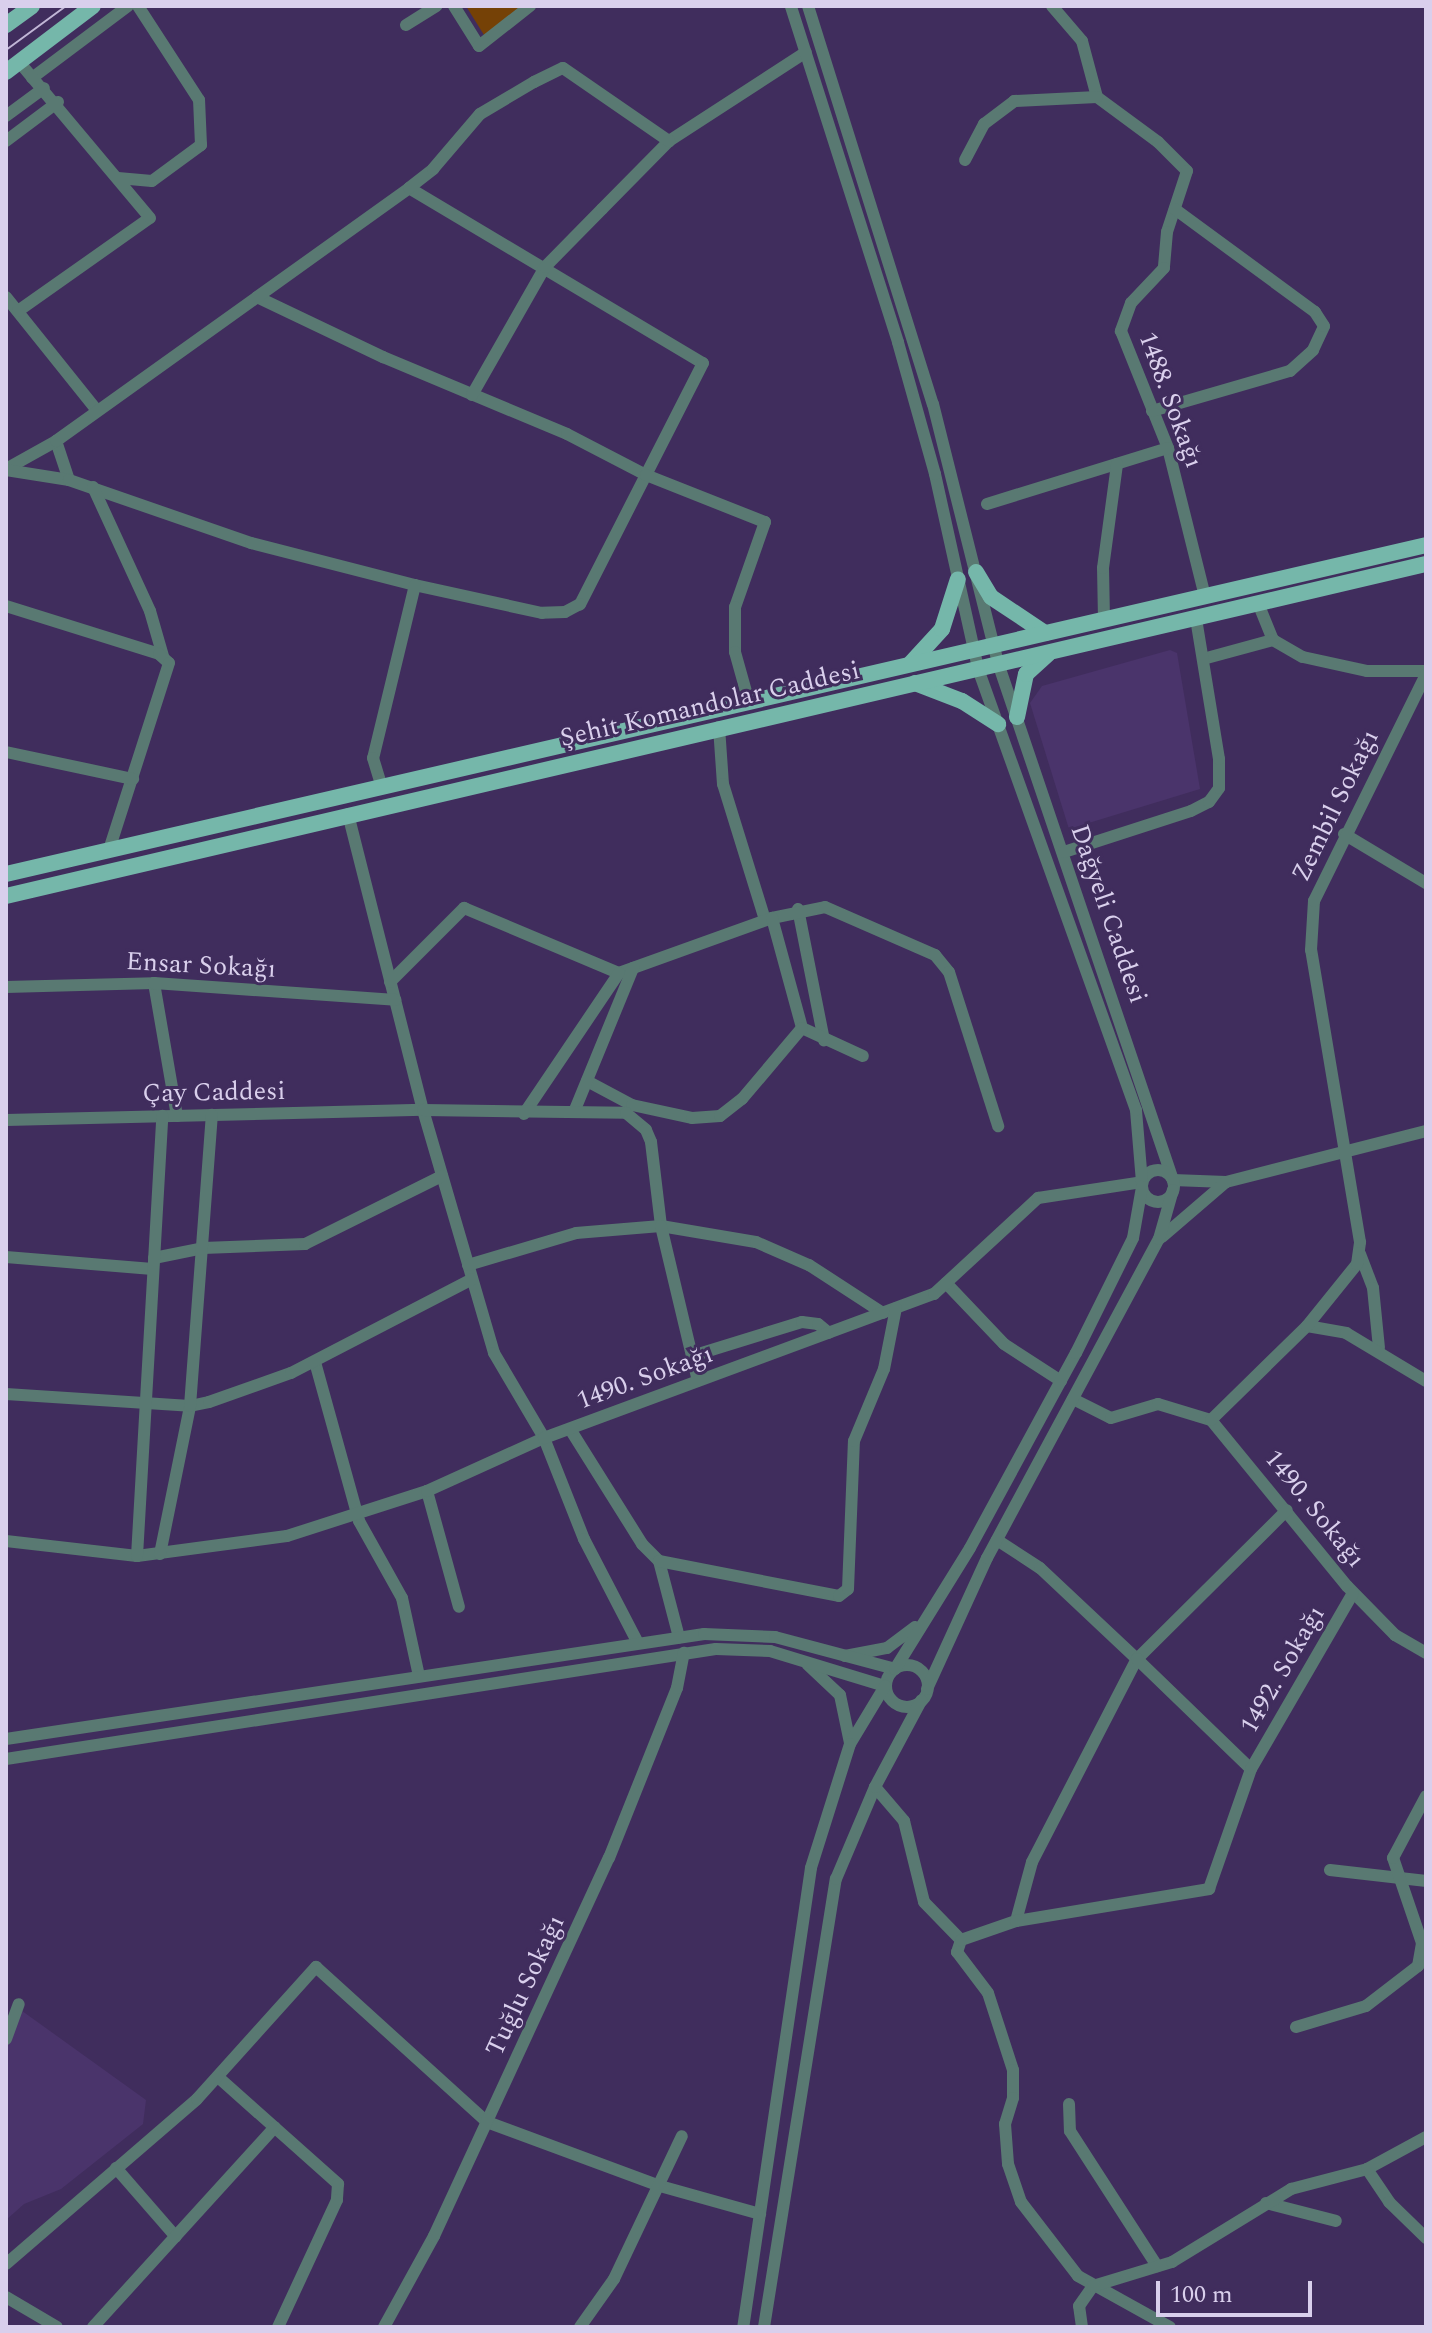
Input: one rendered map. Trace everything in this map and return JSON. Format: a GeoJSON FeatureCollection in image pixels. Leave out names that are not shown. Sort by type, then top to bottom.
{"type":"FeatureCollection","features":[{"type":"Feature","properties":{"kind":"main road"},"geometry":{"type":"LineString","coordinates":[[6,25],[32,6]]}},
{"type":"Feature","properties":{"kind":"main road"},"geometry":{"type":"LineString","coordinates":[[13,67],[93,6]]}},
{"type":"Feature","properties":{"kind":"main road","name":"Şehit Komandolar Caddesi"},"geometry":{"type":"LineString","coordinates":[[6,874],[1426,545]]}},
{"type":"Feature","properties":{"kind":"main road","name":"Şehit Komandolar Caddesi"},"geometry":{"type":"LineString","coordinates":[[6,896],[1426,564]]}},
{"type":"Feature","properties":{"kind":"main road"},"geometry":{"type":"LineString","coordinates":[[976,572],[991,597],[1045,633]]}},
{"type":"Feature","properties":{"kind":"main road"},"geometry":{"type":"LineString","coordinates":[[909,665],[942,629],[958,579]]}},
{"type":"Feature","properties":{"kind":"main road"},"geometry":{"type":"LineString","coordinates":[[1017,717],[1026,674],[1052,651]]}},
{"type":"Feature","properties":{"kind":"main road"},"geometry":{"type":"LineString","coordinates":[[913,682],[962,701],[998,724]]}},
{"type":"Feature","properties":{"kind":"street"},"geometry":{"type":"LineString","coordinates":[[32,78],[128,6]]}},
{"type":"Feature","properties":{"kind":"street"},"geometry":{"type":"LineString","coordinates":[[118,178],[152,181],[201,145],[199,100],[138,6]]}},
{"type":"Feature","properties":{"kind":"street"},"geometry":{"type":"LineString","coordinates":[[406,25],[437,6]]}},
{"type":"Feature","properties":{"kind":"street"},"geometry":{"type":"LineString","coordinates":[[454,6],[479,46],[530,6]]}},
{"type":"Feature","properties":{"kind":"street","name":"Dağyeli Caddesi"},"geometry":{"type":"LineString","coordinates":[[791,6],[898,342],[978,668],[1136,1110],[1144,1162],[1126,1257],[1061,1381],[934,1607],[895,1669]]}},
{"type":"Feature","properties":{"kind":"street","name":"Dağyeli Caddesi"},"geometry":{"type":"LineString","coordinates":[[808,6],[933,404],[998,663],[1064,852],[1173,1185]]}},
{"type":"Feature","properties":{"kind":"street"},"geometry":{"type":"LineString","coordinates":[[965,160],[984,124],[1014,101],[1097,97],[1082,41],[1052,6]]}},
{"type":"Feature","properties":{"kind":"street"},"geometry":{"type":"LineString","coordinates":[[472,395],[545,267],[669,141],[806,52]]}},
{"type":"Feature","properties":{"kind":"street"},"geometry":{"type":"LineString","coordinates":[[13,67],[32,78],[58,102],[150,218],[18,311]]}},
{"type":"Feature","properties":{"kind":"street"},"geometry":{"type":"LineString","coordinates":[[6,470],[56,441],[95,408],[409,188],[433,169],[480,114],[563,68],[669,141]]}},
{"type":"Feature","properties":{"kind":"street"},"geometry":{"type":"LineString","coordinates":[[6,116],[44,88]]}},
{"type":"Feature","properties":{"kind":"street","name":"1488. Sokağı"},"geometry":{"type":"LineString","coordinates":[[1097,97],[1184,166],[1187,181],[1175,209],[1164,268],[1131,303],[1122,323],[1124,345],[1168,448],[1205,596]]}},
{"type":"Feature","properties":{"kind":"street"},"geometry":{"type":"LineString","coordinates":[[6,141],[58,102]]}},
{"type":"Feature","properties":{"kind":"street"},"geometry":{"type":"LineString","coordinates":[[6,470],[69,480],[251,543],[415,585],[542,613],[565,612],[580,604],[703,363],[409,188]]}},
{"type":"Feature","properties":{"kind":"street"},"geometry":{"type":"LineString","coordinates":[[1152,411],[1290,371],[1313,350],[1324,326],[1315,312],[1175,209]]}},
{"type":"Feature","properties":{"kind":"street"},"geometry":{"type":"LineString","coordinates":[[6,297],[95,408]]}},
{"type":"Feature","properties":{"kind":"street"},"geometry":{"type":"LineString","coordinates":[[257,297],[472,395],[567,434],[646,475],[765,522],[735,607],[735,652],[749,702]]}},
{"type":"Feature","properties":{"kind":"street"},"geometry":{"type":"LineString","coordinates":[[56,441],[69,480]]}},
{"type":"Feature","properties":{"kind":"street"},"geometry":{"type":"LineString","coordinates":[[987,504],[1168,448]]}},
{"type":"Feature","properties":{"kind":"street"},"geometry":{"type":"LineString","coordinates":[[1104,619],[1103,568],[1117,464]]}},
{"type":"Feature","properties":{"kind":"street"},"geometry":{"type":"LineString","coordinates":[[93,487],[150,611],[163,656],[170,667],[109,850]]}},
{"type":"Feature","properties":{"kind":"street"},"geometry":{"type":"LineString","coordinates":[[382,787],[373,758],[415,585]]}},
{"type":"Feature","properties":{"kind":"street"},"geometry":{"type":"LineString","coordinates":[[1258,603],[1273,640],[1303,657],[1367,671],[1426,672]]}},
{"type":"Feature","properties":{"kind":"street"},"geometry":{"type":"LineString","coordinates":[[6,606],[163,656]]}},
{"type":"Feature","properties":{"kind":"street"},"geometry":{"type":"LineString","coordinates":[[1064,852],[1209,802],[1219,788],[1219,759],[1196,618]]}},
{"type":"Feature","properties":{"kind":"street"},"geometry":{"type":"LineString","coordinates":[[1203,659],[1273,640]]}},
{"type":"Feature","properties":{"kind":"street","name":"Zembil Sokağı"},"geometry":{"type":"LineString","coordinates":[[1379,1348],[1373,1288],[1360,1253],[1347,1154],[1311,950],[1314,901],[1344,834],[1426,672]]}},
{"type":"Feature","properties":{"kind":"street"},"geometry":{"type":"LineString","coordinates":[[719,727],[723,784],[802,1028],[863,1056]]}},
{"type":"Feature","properties":{"kind":"street"},"geometry":{"type":"LineString","coordinates":[[6,752],[133,779]]}},
{"type":"Feature","properties":{"kind":"street"},"geometry":{"type":"LineString","coordinates":[[348,814],[423,1110],[494,1353],[544,1438],[584,1539],[638,1643]]}},
{"type":"Feature","properties":{"kind":"street"},"geometry":{"type":"LineString","coordinates":[[1344,834],[1426,883]]}},
{"type":"Feature","properties":{"kind":"street"},"geometry":{"type":"LineString","coordinates":[[524,1114],[619,973],[798,909],[825,907],[935,955],[949,972],[998,1126]]}},
{"type":"Feature","properties":{"kind":"street"},"geometry":{"type":"LineString","coordinates":[[390,982],[464,908],[619,973]]}},
{"type":"Feature","properties":{"kind":"street"},"geometry":{"type":"LineString","coordinates":[[798,909],[824,1040]]}},
{"type":"Feature","properties":{"kind":"street"},"geometry":{"type":"LineString","coordinates":[[574,1112],[633,968]]}},
{"type":"Feature","properties":{"kind":"street"},"geometry":{"type":"LineString","coordinates":[[154,983],[177,1116]]}},
{"type":"Feature","properties":{"kind":"street","name":"Ensar Sokağı"},"geometry":{"type":"LineString","coordinates":[[6,987],[154,983],[395,1000]]}},
{"type":"Feature","properties":{"kind":"street"},"geometry":{"type":"LineString","coordinates":[[587,1081],[632,1105],[692,1118],[720,1116],[742,1099],[802,1028]]}},
{"type":"Feature","properties":{"kind":"street","name":"Çay Caddesi"},"geometry":{"type":"LineString","coordinates":[[6,1120],[423,1110],[524,1114],[626,1113],[646,1130],[661,1226],[698,1381]]}},
{"type":"Feature","properties":{"kind":"street"},"geometry":{"type":"LineString","coordinates":[[160,1554],[190,1406],[212,1115]]}},
{"type":"Feature","properties":{"kind":"street"},"geometry":{"type":"LineString","coordinates":[[137,1556],[162,1116]]}},
{"type":"Feature","properties":{"kind":"street"},"geometry":{"type":"LineString","coordinates":[[1173,1185],[1157,1170],[1142,1184],[1156,1202],[1173,1185],[1226,1182],[1347,1154],[1426,1131]]}},
{"type":"Feature","properties":{"kind":"street"},"geometry":{"type":"LineString","coordinates":[[6,1257],[154,1263],[203,1248],[305,1244],[442,1176]]}},
{"type":"Feature","properties":{"kind":"street"},"geometry":{"type":"LineString","coordinates":[[1159,1239],[1226,1182]]}},
{"type":"Feature","properties":{"kind":"street","name":"1490. Sokağı"},"geometry":{"type":"LineString","coordinates":[[6,1541],[137,1556],[287,1536],[427,1491],[544,1438],[934,1294],[1038,1198],[1142,1184]]}},
{"type":"Feature","properties":{"kind":"street"},"geometry":{"type":"LineString","coordinates":[[764,2327],[827,1915],[844,1858],[875,1787],[924,1695],[997,1540],[1159,1239],[1173,1185]]}},
{"type":"Feature","properties":{"kind":"street"},"geometry":{"type":"LineString","coordinates":[[468,1265],[576,1233],[661,1226],[756,1242],[809,1265],[889,1310],[884,1369],[854,1441],[848,1589],[839,1596],[659,1561]]}},
{"type":"Feature","properties":{"kind":"street"},"geometry":{"type":"LineString","coordinates":[[1073,1399],[1111,1418],[1158,1404],[1211,1420],[1307,1326],[1351,1273],[1360,1253]]}},
{"type":"Feature","properties":{"kind":"street"},"geometry":{"type":"LineString","coordinates":[[6,1394],[190,1406],[315,1362],[472,1279]]}},
{"type":"Feature","properties":{"kind":"street"},"geometry":{"type":"LineString","coordinates":[[946,1283],[1004,1344],[1061,1381]]}},
{"type":"Feature","properties":{"kind":"street"},"geometry":{"type":"LineString","coordinates":[[692,1356],[802,1322],[818,1324],[829,1333]]}},
{"type":"Feature","properties":{"kind":"street"},"geometry":{"type":"LineString","coordinates":[[1307,1326],[1346,1333],[1379,1348],[1426,1381]]}},
{"type":"Feature","properties":{"kind":"street"},"geometry":{"type":"LineString","coordinates":[[315,1362],[358,1512],[402,1598],[419,1676]]}},
{"type":"Feature","properties":{"kind":"street","name":"1490. Sokağı"},"geometry":{"type":"LineString","coordinates":[[1211,1420],[1353,1593],[1395,1635],[1426,1653]]}},
{"type":"Feature","properties":{"kind":"street"},"geometry":{"type":"LineString","coordinates":[[570,1429],[642,1544],[659,1561],[679,1637]]}},
{"type":"Feature","properties":{"kind":"street"},"geometry":{"type":"LineString","coordinates":[[427,1491],[459,1607]]}},
{"type":"Feature","properties":{"kind":"street"},"geometry":{"type":"LineString","coordinates":[[961,1940],[1016,1921],[1032,1862],[1137,1659],[1287,1510]]}},
{"type":"Feature","properties":{"kind":"street"},"geometry":{"type":"LineString","coordinates":[[997,1540],[1040,1568],[1251,1769]]}},
{"type":"Feature","properties":{"kind":"street","name":"1492. Sokağı"},"geometry":{"type":"LineString","coordinates":[[1016,1921],[1209,1889],[1251,1769],[1353,1593]]}},
{"type":"Feature","properties":{"kind":"street"},"geometry":{"type":"LineString","coordinates":[[836,1657],[887,1648],[934,1607]]}},
{"type":"Feature","properties":{"kind":"street"},"geometry":{"type":"LineString","coordinates":[[6,1739],[679,1637],[744,1633],[895,1669],[908,1665],[920,1670],[924,1695]]}},
{"type":"Feature","properties":{"kind":"street"},"geometry":{"type":"LineString","coordinates":[[6,1759],[684,1653],[746,1648],[803,1661],[885,1686],[895,1704],[909,1707],[924,1695]]}},
{"type":"Feature","properties":{"kind":"street","name":"Tuğlu Sokağı"},"geometry":{"type":"LineString","coordinates":[[384,2327],[487,2122],[624,1823],[677,1688],[684,1653]]}},
{"type":"Feature","properties":{"kind":"street"},"geometry":{"type":"LineString","coordinates":[[803,1661],[840,1695],[850,1744]]}},
{"type":"Feature","properties":{"kind":"street"},"geometry":{"type":"LineString","coordinates":[[743,2327],[807,1890],[824,1817],[850,1744],[895,1669]]}},
{"type":"Feature","properties":{"kind":"street"},"geometry":{"type":"LineString","coordinates":[[875,1787],[904,1821],[924,1902],[961,1940]]}},
{"type":"Feature","properties":{"kind":"street"},"geometry":{"type":"LineString","coordinates":[[1296,2027],[1359,2010],[1415,1971],[1422,1943],[1395,1874],[1396,1849],[1426,1796]]}},
{"type":"Feature","properties":{"kind":"street"},"geometry":{"type":"LineString","coordinates":[[1330,1870],[1395,1874],[1426,1881]]}},
{"type":"Feature","properties":{"kind":"street"},"geometry":{"type":"LineString","coordinates":[[961,1940],[957,1952],[988,1993],[1013,2070],[1013,2098],[1005,2124],[1008,2164],[1021,2202],[1078,2276],[1170,2327]]}},
{"type":"Feature","properties":{"kind":"street"},"geometry":{"type":"LineString","coordinates":[[6,2264],[218,2077],[316,1967],[487,2122],[660,2186],[760,2214]]}},
{"type":"Feature","properties":{"kind":"street"},"geometry":{"type":"LineString","coordinates":[[6,2039],[19,2004]]}},
{"type":"Feature","properties":{"kind":"street"},"geometry":{"type":"LineString","coordinates":[[218,2077],[335,2178],[339,2192],[278,2327]]}},
{"type":"Feature","properties":{"kind":"street"},"geometry":{"type":"LineString","coordinates":[[1069,2104],[1070,2131],[1157,2266]]}},
{"type":"Feature","properties":{"kind":"street"},"geometry":{"type":"LineString","coordinates":[[93,2327],[275,2127]]}},
{"type":"Feature","properties":{"kind":"street"},"geometry":{"type":"LineString","coordinates":[[580,2327],[614,2279],[682,2136]]}},
{"type":"Feature","properties":{"kind":"street"},"geometry":{"type":"LineString","coordinates":[[1082,2327],[1079,2306],[1093,2286],[1157,2266],[1291,2189],[1367,2169],[1426,2137]]}},
{"type":"Feature","properties":{"kind":"street"},"geometry":{"type":"LineString","coordinates":[[116,2168],[176,2237]]}},
{"type":"Feature","properties":{"kind":"street"},"geometry":{"type":"LineString","coordinates":[[1367,2169],[1389,2202],[1426,2238]]}},
{"type":"Feature","properties":{"kind":"street"},"geometry":{"type":"LineString","coordinates":[[1266,2203],[1336,2221]]}},
{"type":"Feature","properties":{"kind":"street"},"geometry":{"type":"LineString","coordinates":[[6,2297],[44,2323],[57,2327]]}},
{"type":"Feature","properties":{"kind":"shaded area"},"geometry":{"type":"Polygon","coordinates":[[[466,6],[523,6],[484,35],[466,6]]]}},
{"type":"Feature","properties":{"kind":"shaded area"},"geometry":{"type":"Polygon","coordinates":[[[1170,650],[1177,653],[1200,789],[1069,829],[1030,703],[1042,686],[1170,650]]]}},
{"type":"Feature","properties":{"kind":"shaded area"},"geometry":{"type":"Polygon","coordinates":[[[18,2008],[146,2100],[143,2124],[61,2189],[24,2204],[6,2220],[6,2043],[18,2008]]]}},
{"type":"Feature","properties":{"kind":"tram line"},"geometry":{"type":"LineString","coordinates":[[6,50],[66,6]]}}]}
